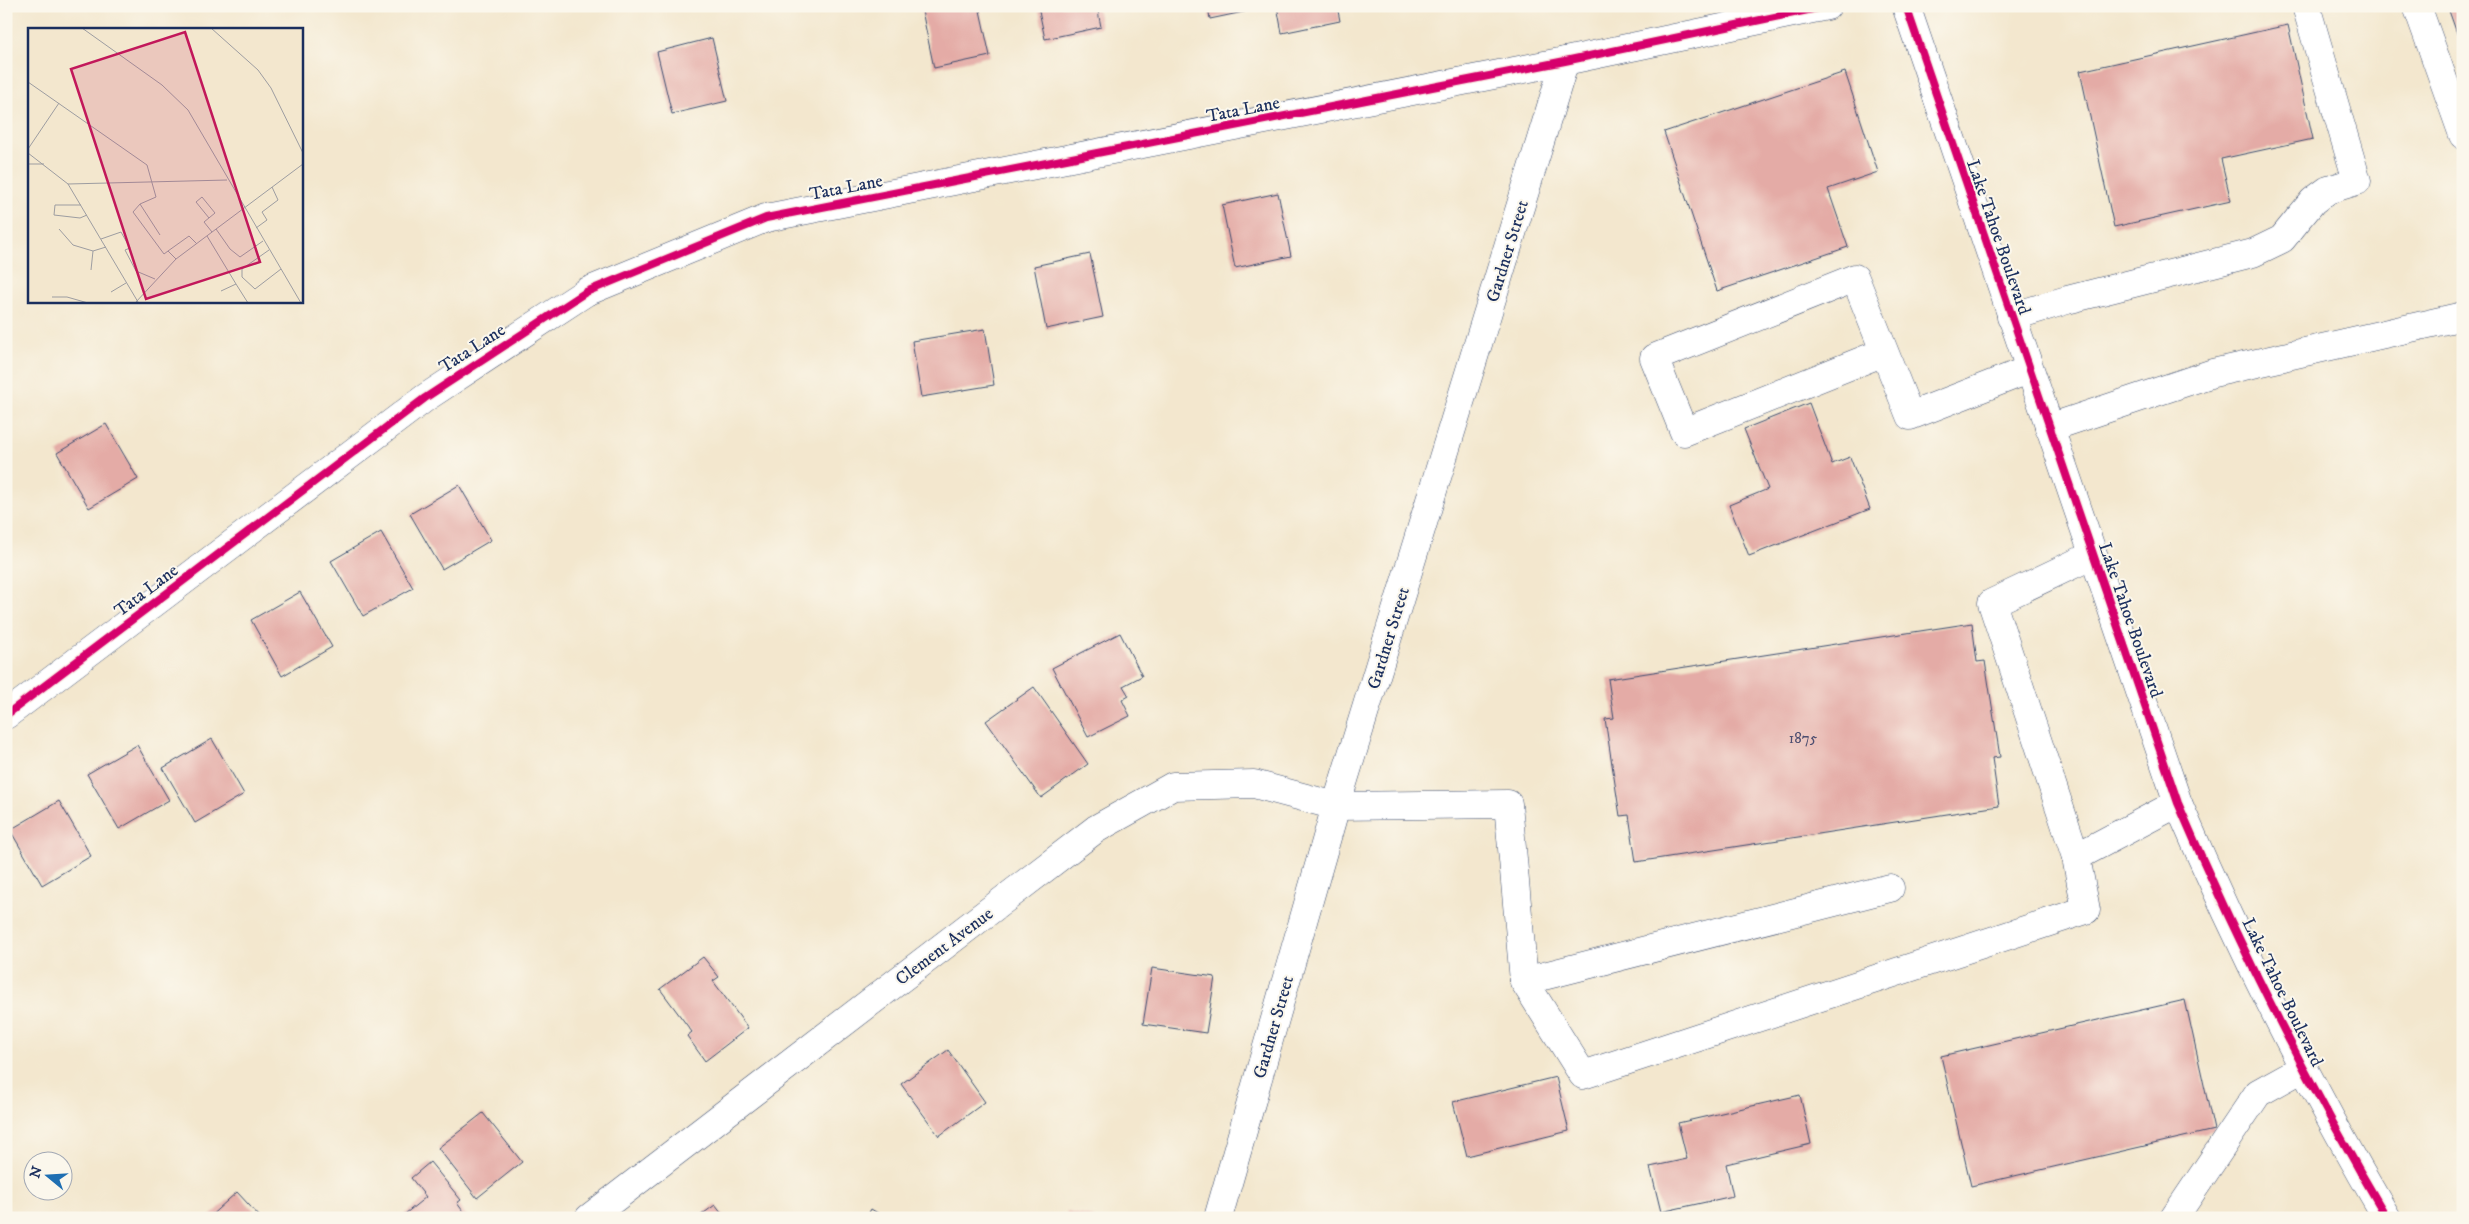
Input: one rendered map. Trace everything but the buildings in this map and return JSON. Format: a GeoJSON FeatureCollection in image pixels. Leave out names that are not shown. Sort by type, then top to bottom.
{"type":"FeatureCollection","features":[{"type":"Feature","properties":{"kind":"street","name":"Tata Lane"},"geometry":{"type":"LineString","coordinates":[[6,715],[425,398],[586,292],[766,218],[1565,61],[1826,6]]}},
{"type":"Feature","properties":{"kind":"street","name":"Lake Tahoe Boulevard"},"geometry":{"type":"LineString","coordinates":[[1906,6],[2028,370],[2178,803],[2215,889],[2303,1068],[2387,1218]]}},
{"type":"Feature","properties":{"kind":"street"},"geometry":{"type":"LineString","coordinates":[[2011,317],[2067,300],[2253,253],[2282,239],[2313,200],[2328,190],[2357,181],[2306,6]]}},
{"type":"Feature","properties":{"kind":"street"},"geometry":{"type":"LineString","coordinates":[[2417,6],[2463,135]]}},
{"type":"Feature","properties":{"kind":"street","name":"Gardner Street"},"geometry":{"type":"LineString","coordinates":[[1218,1218],[1336,806],[1565,61]]}},
{"type":"Feature","properties":{"kind":"street"},"geometry":{"type":"LineString","coordinates":[[1884,352],[1684,432],[1654,358],[1855,278],[1910,416],[2028,370]]}},
{"type":"Feature","properties":{"kind":"street"},"geometry":{"type":"LineString","coordinates":[[2049,428],[2213,373],[2463,316]]}},
{"type":"Feature","properties":{"kind":"street"},"geometry":{"type":"LineString","coordinates":[[1890,888],[1524,981],[1583,1075],[2086,910],[2076,858],[1992,603],[2093,555]]}},
{"type":"Feature","properties":{"kind":"street","name":"Clement Avenue"},"geometry":{"type":"LineString","coordinates":[[589,1218],[1096,829],[1173,786],[1254,784],[1336,806],[1508,804],[1524,981]]}},
{"type":"Feature","properties":{"kind":"street"},"geometry":{"type":"LineString","coordinates":[[2076,858],[2178,803]]}},
{"type":"Feature","properties":{"kind":"street"},"geometry":{"type":"LineString","coordinates":[[2174,1218],[2258,1093],[2303,1068]]}},
{"type":"Feature","properties":{"kind":"cycle path"},"geometry":{"type":"LineString","coordinates":[[6,715],[425,398],[586,292],[766,218],[1565,61],[1827,6]]}},
{"type":"Feature","properties":{"kind":"cycle path"},"geometry":{"type":"LineString","coordinates":[[1906,6],[2178,803],[2225,909],[2302,1066],[2387,1218]]}}]}
